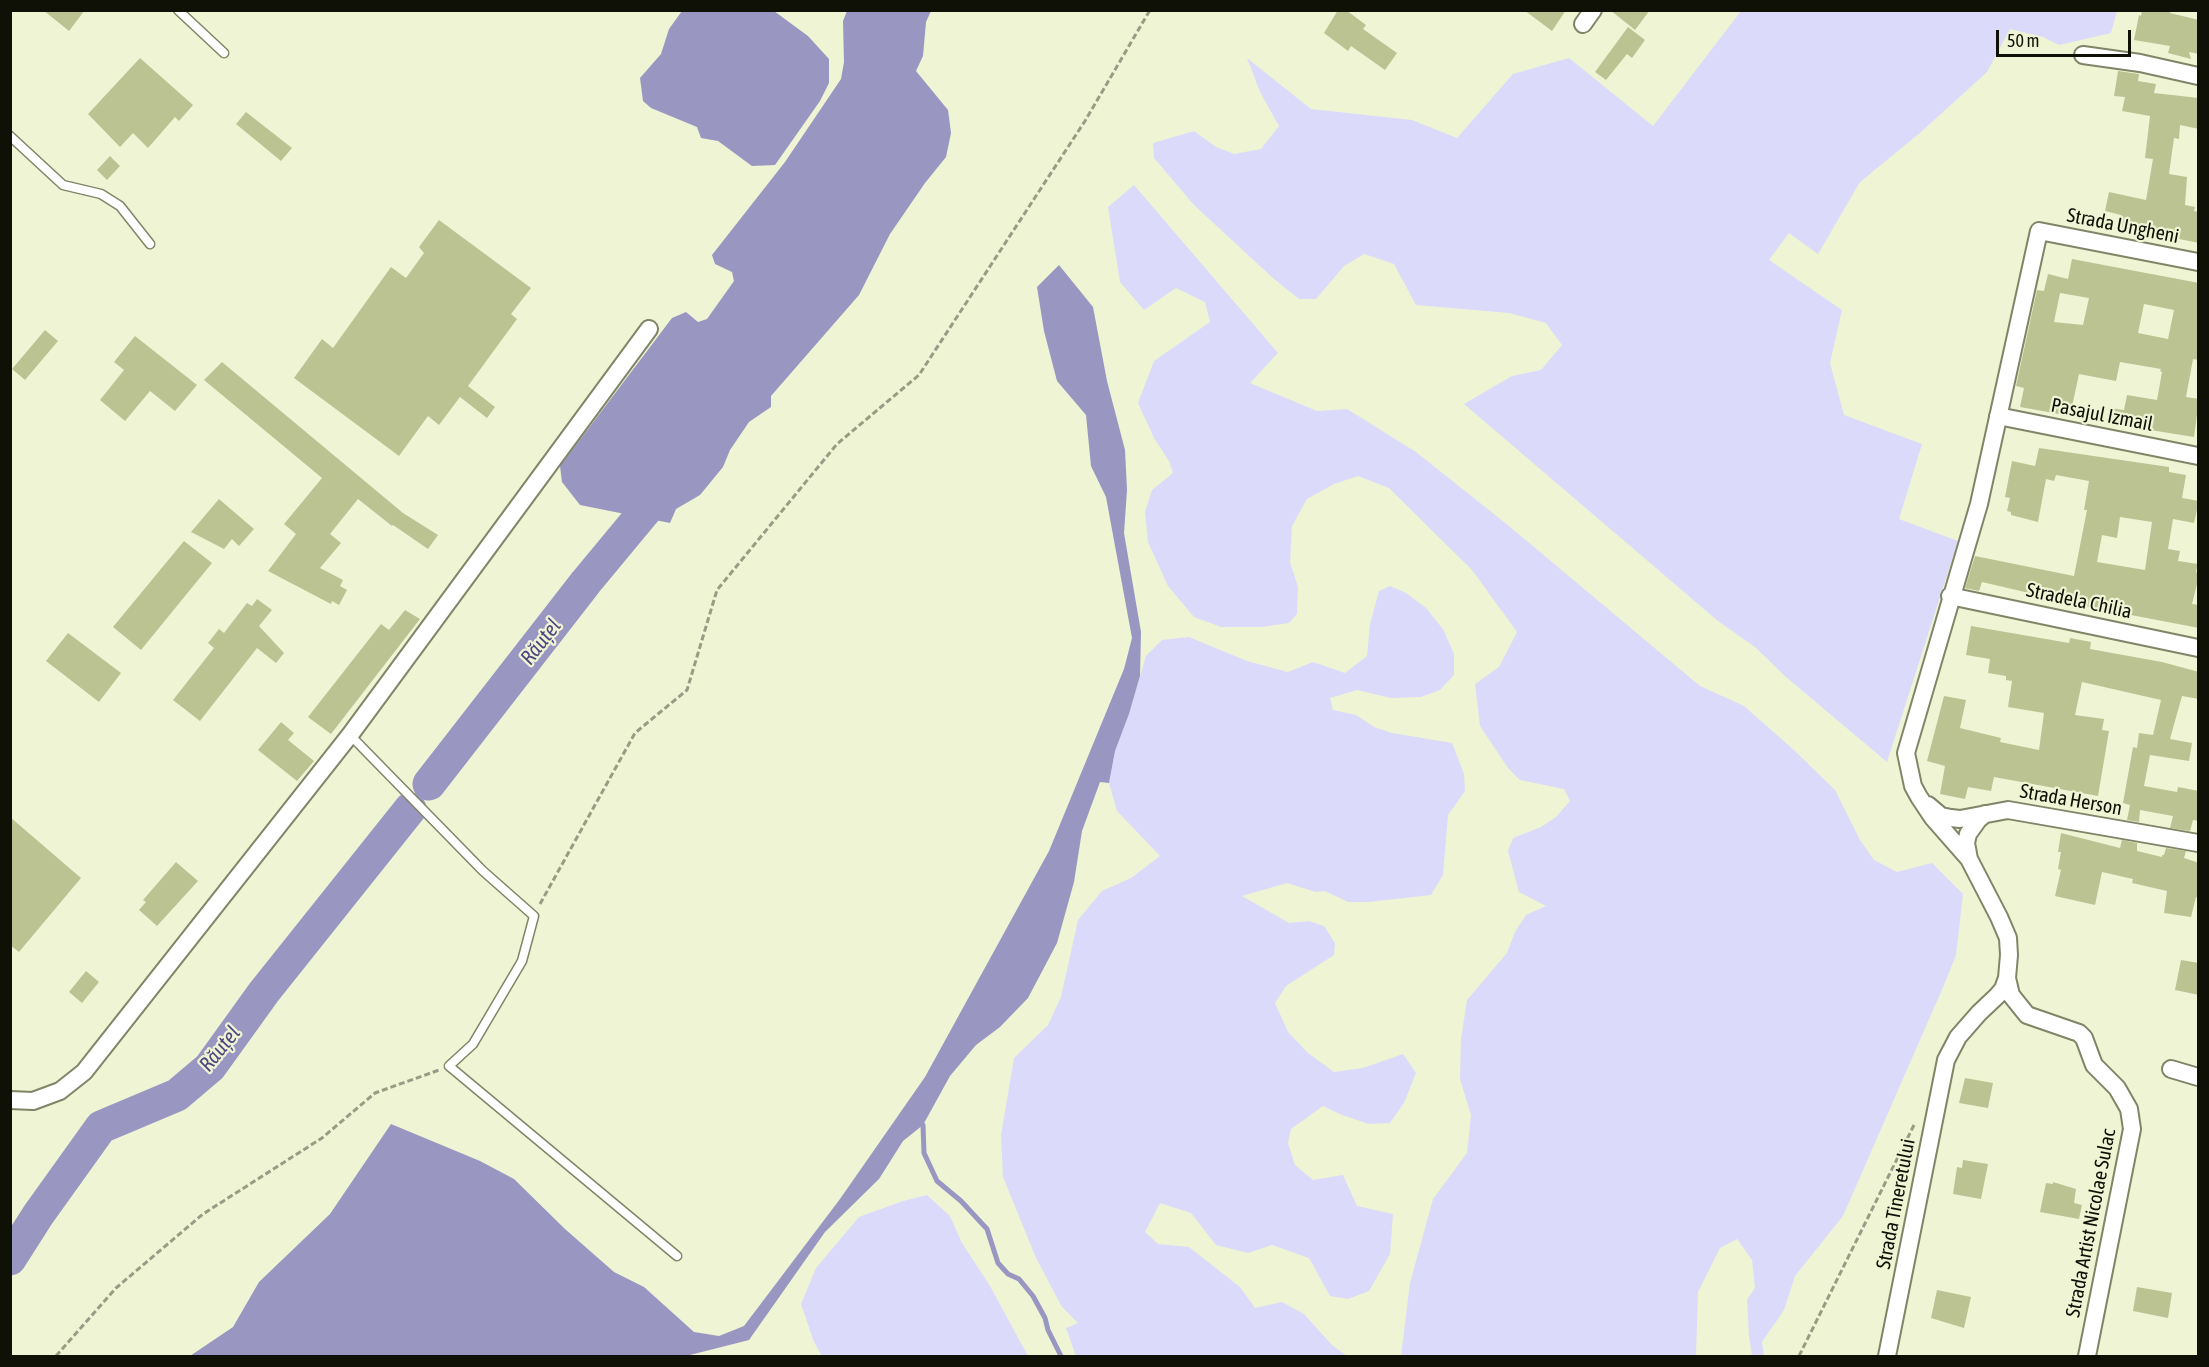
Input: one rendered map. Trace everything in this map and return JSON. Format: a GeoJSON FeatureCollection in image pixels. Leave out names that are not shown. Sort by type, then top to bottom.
{"type":"FeatureCollection","features":[{"type":"Feature","properties":{"kind":"street"},"geometry":{"type":"LineString","coordinates":[[2083,55],[2140,63],[2199,76]]}},
{"type":"Feature","properties":{"kind":"street","name":"Strada Ungheni"},"geometry":{"type":"LineString","coordinates":[[1998,416],[2039,231],[2199,261]]}},
{"type":"Feature","properties":{"kind":"street"},"geometry":{"type":"LineString","coordinates":[[10,1100],[33,1101],[60,1091],[84,1072],[350,735],[649,329]]}},
{"type":"Feature","properties":{"kind":"street"},"geometry":{"type":"LineString","coordinates":[[1998,416],[1979,504],[1950,596],[1906,753],[1913,786],[1933,818],[1969,859],[2008,938],[2007,978]]}},
{"type":"Feature","properties":{"kind":"street","name":"Pasajul Izmail"},"geometry":{"type":"LineString","coordinates":[[1998,416],[2199,456]]}},
{"type":"Feature","properties":{"kind":"street","name":"Stradela Chilia"},"geometry":{"type":"LineString","coordinates":[[1950,596],[2199,648]]}},
{"type":"Feature","properties":{"kind":"street","name":"Strada Herson"},"geometry":{"type":"LineString","coordinates":[[1913,786],[1941,816],[1960,819],[2008,810],[2199,843]]}},
{"type":"Feature","properties":{"kind":"street"},"geometry":{"type":"LineString","coordinates":[[1969,859],[1966,843],[1968,834],[1978,820],[1986,814]]}},
{"type":"Feature","properties":{"kind":"street","name":"Strada Tineretului"},"geometry":{"type":"LineString","coordinates":[[1887,1356],[1946,1060],[1958,1037],[2003,989],[2007,978]]}},
{"type":"Feature","properties":{"kind":"street","name":"Strada Artist Nicolae Sulac"},"geometry":{"type":"LineString","coordinates":[[2007,978],[2011,994],[2027,1015],[2079,1033],[2084,1038],[2094,1065],[2117,1088],[2129,1109],[2132,1129],[2087,1356]]}},
{"type":"Feature","properties":{"kind":"street"},"geometry":{"type":"LineString","coordinates":[[2171,1070],[2199,1077]]}},
{"type":"Feature","properties":{"kind":"lane"},"geometry":{"type":"LineString","coordinates":[[178,10],[224,53]]}},
{"type":"Feature","properties":{"kind":"lane"},"geometry":{"type":"LineString","coordinates":[[10,136],[63,185],[101,194],[120,206],[150,244]]}},
{"type":"Feature","properties":{"kind":"lane"},"geometry":{"type":"LineString","coordinates":[[350,735],[483,871],[534,916],[522,961],[473,1044],[449,1066],[677,1256]]}},
{"type":"Feature","properties":{"kind":"path"},"geometry":{"type":"LineString","coordinates":[[534,916],[635,733],[687,690],[717,590],[837,444],[919,375],[1084,121],[1150,10]]}},
{"type":"Feature","properties":{"kind":"path"},"geometry":{"type":"LineString","coordinates":[[56,1356],[116,1288],[203,1214],[321,1138],[375,1093],[449,1066]]}},
{"type":"Feature","properties":{"kind":"path"},"geometry":{"type":"LineString","coordinates":[[1799,1356],[1916,1121]]}},
{"type":"Feature","properties":{"kind":"shaded area"},"geometry":{"type":"Polygon","coordinates":[[[682,11],[774,11],[808,36],[829,59],[829,83],[820,101],[775,165],[752,166],[718,141],[701,138],[697,127],[651,108],[643,101],[640,78],[661,54],[669,29],[682,11]]]}},
{"type":"Feature","properties":{"kind":"shaded area"},"geometry":{"type":"Polygon","coordinates":[[[847,11],[931,11],[926,22],[923,56],[916,71],[948,110],[951,133],[946,157],[890,234],[859,295],[771,396],[771,407],[749,422],[730,450],[723,467],[700,495],[676,509],[670,523],[580,505],[562,482],[560,466],[672,318],[686,312],[698,322],[707,319],[734,281],[732,272],[715,264],[712,255],[785,162],[841,79],[844,62],[843,21],[847,11]]]}},
{"type":"Feature","properties":{"kind":"shaded area"},"geometry":{"type":"Polygon","coordinates":[[[1741,11],[2117,11],[2111,33],[2059,45],[2043,37],[2010,29],[1987,72],[1921,132],[1860,182],[1818,254],[1789,233],[1769,260],[1842,310],[1830,363],[1844,415],[1922,444],[1899,519],[1958,541],[1887,762],[1786,677],[1755,647],[1718,621],[1464,404],[1512,376],[1541,370],[1562,345],[1546,323],[1509,313],[1416,305],[1394,264],[1364,254],[1344,266],[1316,299],[1299,299],[1194,205],[1154,158],[1153,143],[1194,131],[1216,147],[1234,154],[1261,149],[1279,126],[1260,92],[1247,58],[1311,109],[1412,120],[1457,138],[1513,74],[1569,58],[1653,126],[1741,11]]]}},
{"type":"Feature","properties":{"kind":"shaded area"},"geometry":{"type":"Polygon","coordinates":[[[1134,185],[1278,353],[1250,383],[1317,411],[1347,409],[1416,452],[1509,526],[1700,686],[1744,706],[1795,751],[1835,790],[1860,840],[1874,860],[1897,872],[1932,863],[1963,894],[1956,955],[1944,985],[1843,1216],[1795,1276],[1784,1310],[1762,1342],[1764,1356],[1752,1356],[1747,1300],[1755,1288],[1752,1260],[1737,1239],[1720,1248],[1698,1292],[1696,1356],[1401,1356],[1410,1283],[1433,1199],[1467,1153],[1471,1115],[1460,1079],[1461,1039],[1467,1000],[1507,953],[1515,932],[1526,915],[1546,906],[1519,892],[1508,851],[1513,838],[1541,827],[1556,817],[1570,801],[1564,789],[1520,780],[1508,768],[1480,726],[1475,684],[1499,667],[1517,632],[1472,570],[1389,488],[1358,476],[1334,484],[1307,499],[1292,526],[1290,562],[1298,587],[1297,614],[1289,623],[1262,627],[1221,627],[1194,617],[1168,586],[1148,542],[1145,512],[1152,490],[1173,473],[1138,403],[1154,361],[1210,322],[1205,302],[1176,288],[1144,310],[1120,282],[1108,207],[1134,185]]]}},
{"type":"Feature","properties":{"kind":"shaded area"},"geometry":{"type":"Polygon","coordinates":[[[1059,265],[1093,307],[1107,381],[1125,450],[1127,490],[1124,533],[1141,632],[1140,676],[1115,751],[1109,783],[1100,782],[1082,831],[1074,882],[1057,943],[1028,998],[1000,1027],[976,1045],[950,1076],[923,1125],[903,1141],[879,1179],[825,1232],[749,1340],[686,1356],[190,1356],[233,1327],[259,1282],[330,1214],[391,1124],[480,1161],[514,1179],[565,1229],[614,1272],[644,1287],[694,1332],[719,1336],[744,1326],[840,1199],[925,1077],[1049,851],[1124,669],[1132,638],[1106,497],[1091,466],[1086,415],[1057,381],[1044,331],[1037,287],[1059,265]]]}},
{"type":"Feature","properties":{"kind":"shaded area"},"geometry":{"type":"Polygon","coordinates":[[[1390,586],[1406,593],[1426,608],[1443,629],[1454,654],[1454,675],[1440,690],[1421,697],[1391,698],[1357,690],[1330,698],[1333,710],[1356,715],[1374,727],[1392,733],[1452,743],[1464,774],[1465,791],[1448,815],[1443,875],[1431,895],[1368,902],[1348,902],[1325,891],[1316,892],[1287,883],[1242,896],[1289,923],[1309,921],[1324,926],[1335,943],[1334,955],[1286,986],[1275,1003],[1288,1032],[1308,1053],[1334,1072],[1363,1068],[1403,1054],[1416,1073],[1404,1103],[1390,1123],[1369,1124],[1323,1106],[1291,1129],[1288,1143],[1295,1165],[1313,1180],[1343,1175],[1357,1206],[1393,1214],[1390,1254],[1369,1291],[1348,1299],[1330,1296],[1309,1258],[1272,1245],[1248,1253],[1216,1245],[1191,1213],[1160,1203],[1145,1232],[1158,1244],[1189,1247],[1240,1287],[1255,1308],[1282,1302],[1304,1314],[1332,1345],[1347,1356],[1076,1356],[1066,1328],[1078,1323],[1062,1307],[1036,1258],[1003,1177],[1001,1135],[1014,1058],[1048,1025],[1061,997],[1078,920],[1102,891],[1131,878],[1160,856],[1117,811],[1109,783],[1115,751],[1129,714],[1146,656],[1162,640],[1189,637],[1247,661],[1288,672],[1313,662],[1345,673],[1367,656],[1370,624],[1379,591],[1390,586]]]}},
{"type":"Feature","properties":{"kind":"shaded area"},"geometry":{"type":"Polygon","coordinates":[[[927,1195],[950,1216],[962,1243],[990,1286],[1028,1356],[822,1356],[814,1342],[801,1304],[816,1268],[859,1217],[927,1195]]]}},
{"type":"Feature","properties":{"kind":"building"},"geometry":{"type":"Polygon","coordinates":[[[43,10],[85,10],[69,31],[43,10]]]}},
{"type":"Feature","properties":{"kind":"building"},"geometry":{"type":"Polygon","coordinates":[[[1338,10],[1346,10],[1366,25],[1363,29],[1397,53],[1385,70],[1351,46],[1348,51],[1324,33],[1338,10]]]}},
{"type":"Feature","properties":{"kind":"building"},"geometry":{"type":"Polygon","coordinates":[[[1524,10],[1566,10],[1552,31],[1524,10]]]}},
{"type":"Feature","properties":{"kind":"building"},"geometry":{"type":"Polygon","coordinates":[[[1610,10],[1650,10],[1635,30],[1610,10]]]}},
{"type":"Feature","properties":{"kind":"building"},"geometry":{"type":"Polygon","coordinates":[[[2142,10],[2171,10],[2170,13],[2199,20],[2199,54],[2189,52],[2191,59],[2168,53],[2170,46],[2134,40],[2142,10]]]}},
{"type":"Feature","properties":{"kind":"building"},"geometry":{"type":"Polygon","coordinates":[[[1628,27],[1645,40],[1632,58],[1627,54],[1606,80],[1595,72],[1628,27]]]}},
{"type":"Feature","properties":{"kind":"building"},"geometry":{"type":"Polygon","coordinates":[[[140,58],[193,105],[179,121],[175,117],[148,148],[133,133],[120,147],[88,114],[140,58]]]}},
{"type":"Feature","properties":{"kind":"building"},"geometry":{"type":"Polygon","coordinates":[[[2118,71],[2139,74],[2138,81],[2156,84],[2154,93],[2199,98],[2199,129],[2180,125],[2179,139],[2174,138],[2169,174],[2187,177],[2185,205],[2195,207],[2194,211],[2199,212],[2199,243],[2119,227],[2121,215],[2105,211],[2109,192],[2146,200],[2153,159],[2145,158],[2150,116],[2122,111],[2125,97],[2114,96],[2118,71]]]}},
{"type":"Feature","properties":{"kind":"building"},"geometry":{"type":"Polygon","coordinates":[[[246,112],[292,148],[281,161],[236,124],[246,112]]]}},
{"type":"Feature","properties":{"kind":"building"},"geometry":{"type":"Polygon","coordinates":[[[110,156],[120,166],[107,180],[97,170],[110,156]]]}},
{"type":"Feature","properties":{"kind":"building"},"geometry":{"type":"Polygon","coordinates":[[[439,220],[531,288],[511,314],[517,319],[468,386],[495,407],[487,418],[460,397],[439,425],[428,416],[399,456],[294,378],[322,339],[333,348],[391,267],[406,278],[424,253],[419,247],[439,220]]]}},
{"type":"Feature","properties":{"kind":"building"},"geometry":{"type":"Polygon","coordinates":[[[2072,259],[2199,283],[2199,360],[2193,359],[2186,397],[2199,399],[2194,437],[2106,423],[2109,408],[2124,410],[2127,395],[2157,400],[2161,369],[2120,362],[2116,381],[2079,374],[2070,416],[2020,407],[2024,388],[2016,386],[2037,290],[2044,291],[2048,274],[2068,279],[2072,259]],[[2060,293],[2054,322],[2083,325],[2089,298],[2060,293]],[[2144,304],[2138,333],[2168,339],[2174,310],[2144,304]]]}},
{"type":"Feature","properties":{"kind":"building"},"geometry":{"type":"Polygon","coordinates":[[[45,330],[58,341],[25,380],[12,369],[45,330]]]}},
{"type":"Feature","properties":{"kind":"building"},"geometry":{"type":"Polygon","coordinates":[[[135,336],[197,385],[175,411],[150,391],[125,421],[100,400],[124,370],[114,362],[135,336]]]}},
{"type":"Feature","properties":{"kind":"building"},"geometry":{"type":"Polygon","coordinates":[[[222,362],[403,513],[438,535],[428,549],[392,526],[358,499],[330,534],[341,543],[320,568],[343,580],[340,586],[347,590],[339,605],[332,601],[331,604],[268,571],[296,534],[284,524],[322,478],[204,380],[222,362]]]}},
{"type":"Feature","properties":{"kind":"building"},"geometry":{"type":"Polygon","coordinates":[[[2039,448],[2169,467],[2169,472],[2186,475],[2182,498],[2199,501],[2194,523],[2173,519],[2168,549],[2180,551],[2178,561],[2198,564],[2196,572],[2199,576],[2192,604],[2199,605],[2199,628],[2089,607],[1982,582],[1979,591],[1965,588],[1975,556],[2074,576],[2087,510],[2084,510],[2089,481],[2056,475],[2054,481],[2046,479],[2038,522],[2011,515],[2011,512],[2007,511],[2010,498],[2005,497],[2012,461],[2035,466],[2039,448]],[[2120,517],[2117,538],[2102,535],[2097,562],[2145,570],[2152,522],[2120,517]]]}},
{"type":"Feature","properties":{"kind":"building"},"geometry":{"type":"Polygon","coordinates":[[[219,499],[254,529],[239,546],[232,539],[224,549],[191,532],[219,499]]]}},
{"type":"Feature","properties":{"kind":"building"},"geometry":{"type":"Polygon","coordinates":[[[184,541],[212,563],[141,650],[113,627],[184,541]]]}},
{"type":"Feature","properties":{"kind":"building"},"geometry":{"type":"Polygon","coordinates":[[[257,599],[272,610],[259,626],[284,653],[276,663],[257,648],[200,721],[173,700],[214,648],[208,643],[219,629],[224,633],[247,603],[252,606],[257,599]]]}},
{"type":"Feature","properties":{"kind":"building"},"geometry":{"type":"Polygon","coordinates":[[[405,610],[420,619],[331,734],[308,717],[381,624],[389,630],[405,610]]]}},
{"type":"Feature","properties":{"kind":"building"},"geometry":{"type":"Polygon","coordinates":[[[1971,626],[2069,643],[2070,638],[2091,642],[2090,649],[2162,662],[2199,672],[2199,699],[2182,696],[2170,739],[2192,743],[2189,761],[2150,755],[2144,786],[2177,792],[2178,787],[2199,791],[2199,821],[2193,820],[2190,831],[2170,828],[2173,816],[2140,810],[2139,822],[2127,820],[2130,805],[2123,803],[2133,747],[2137,748],[2139,733],[2153,735],[2161,700],[2082,682],[2075,715],[2104,719],[2102,730],[2109,731],[2098,796],[1994,777],[1991,791],[1968,787],[1965,799],[1940,794],[1945,766],[1927,761],[1944,696],[1966,700],[1960,728],[2001,738],[2000,742],[2039,750],[2044,713],[2008,707],[2012,681],[2006,680],[2006,676],[1988,673],[1990,659],[1966,655],[1971,626]]]}},
{"type":"Feature","properties":{"kind":"building"},"geometry":{"type":"Polygon","coordinates":[[[68,633],[121,673],[99,702],[46,661],[68,633]]]}},
{"type":"Feature","properties":{"kind":"building"},"geometry":{"type":"Polygon","coordinates":[[[281,722],[294,733],[288,740],[314,761],[297,781],[258,750],[281,722]]]}},
{"type":"Feature","properties":{"kind":"building"},"geometry":{"type":"Polygon","coordinates":[[[10,817],[81,878],[19,952],[10,945],[10,817]]]}},
{"type":"Feature","properties":{"kind":"building"},"geometry":{"type":"Polygon","coordinates":[[[2061,833],[2120,848],[2122,840],[2137,843],[2137,851],[2162,857],[2166,848],[2186,851],[2184,858],[2199,863],[2199,898],[2196,897],[2191,917],[2164,913],[2167,891],[2132,883],[2133,879],[2102,872],[2095,905],[2055,896],[2061,870],[2058,869],[2061,852],[2058,852],[2061,833]]]}},
{"type":"Feature","properties":{"kind":"building"},"geometry":{"type":"Polygon","coordinates":[[[176,862],[198,881],[157,926],[139,910],[146,902],[143,900],[176,862]]]}},
{"type":"Feature","properties":{"kind":"building"},"geometry":{"type":"Polygon","coordinates":[[[2181,960],[2199,963],[2199,995],[2175,990],[2181,960]]]}},
{"type":"Feature","properties":{"kind":"building"},"geometry":{"type":"Polygon","coordinates":[[[86,971],[99,982],[82,1003],[69,992],[86,971]]]}},
{"type":"Feature","properties":{"kind":"building"},"geometry":{"type":"Polygon","coordinates":[[[1965,1078],[1993,1083],[1988,1108],[1959,1103],[1965,1078]]]}},
{"type":"Feature","properties":{"kind":"building"},"geometry":{"type":"Polygon","coordinates":[[[1963,1160],[1988,1164],[1981,1199],[1953,1194],[1957,1167],[1962,1168],[1963,1160]]]}},
{"type":"Feature","properties":{"kind":"building"},"geometry":{"type":"Polygon","coordinates":[[[2053,1182],[2076,1189],[2074,1203],[2082,1205],[2079,1219],[2040,1212],[2046,1183],[2053,1184],[2053,1182]]]}},
{"type":"Feature","properties":{"kind":"building"},"geometry":{"type":"Polygon","coordinates":[[[2137,1287],[2172,1293],[2168,1318],[2133,1311],[2137,1287]]]}},
{"type":"Feature","properties":{"kind":"building"},"geometry":{"type":"Polygon","coordinates":[[[1937,1290],[1971,1297],[1964,1328],[1931,1318],[1937,1290]]]}},
{"type":"Feature","properties":{"kind":"waterway","name":"Răuțel"},"geometry":{"type":"LineString","coordinates":[[429,784],[586,582],[654,500],[665,480]]}},
{"type":"Feature","properties":{"kind":"waterway","name":"Răuțel"},"geometry":{"type":"LineString","coordinates":[[10,1259],[38,1215],[101,1127],[177,1095],[210,1067],[264,992],[410,809]]}},
{"type":"Feature","properties":{"kind":"waterway"},"geometry":{"type":"LineString","coordinates":[[923,1125],[924,1153],[937,1181],[961,1201],[987,1229],[998,1263],[1008,1274],[1019,1279],[1033,1296],[1061,1356]]}}]}
